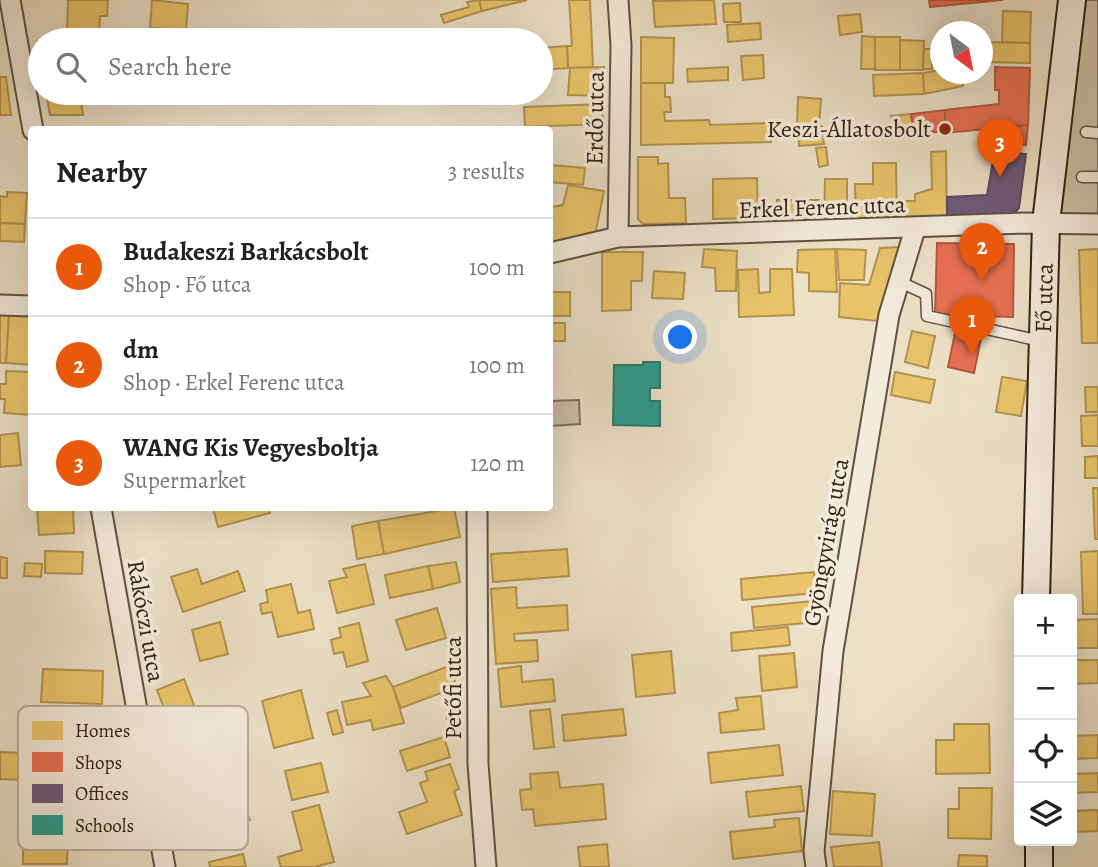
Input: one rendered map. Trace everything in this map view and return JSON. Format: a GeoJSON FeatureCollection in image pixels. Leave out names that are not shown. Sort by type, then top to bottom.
{"type":"FeatureCollection","features":[{"type":"Feature","properties":{"kind":"main road","name":"Fő utca"},"geometry":{"type":"LineString","coordinates":[[1035,594],[1046,223],[1072,0]]}},
{"type":"Feature","properties":{"kind":"main road"},"geometry":{"type":"LineString","coordinates":[[1039,846],[1039,867]]}},
{"type":"Feature","properties":{"kind":"street"},"geometry":{"type":"LineString","coordinates":[[10,0],[28,102]]}},
{"type":"Feature","properties":{"kind":"street","name":"Erdő utca"},"geometry":{"type":"LineString","coordinates":[[618,0],[621,45],[618,237]]}},
{"type":"Feature","properties":{"kind":"street"},"geometry":{"type":"LineString","coordinates":[[29,105],[32,126]]}},
{"type":"Feature","properties":{"kind":"street","name":"Erkel Ferenc utca"},"geometry":{"type":"LineString","coordinates":[[553,252],[618,237],[1046,223],[1098,224]]}},
{"type":"Feature","properties":{"kind":"street","name":"Gyöngyvirág utca"},"geometry":{"type":"LineString","coordinates":[[817,867],[814,851],[833,651],[889,315],[915,229]]}},
{"type":"Feature","properties":{"kind":"street"},"geometry":{"type":"LineString","coordinates":[[0,305],[28,306]]}},
{"type":"Feature","properties":{"kind":"street","name":"Rákóczi utca"},"geometry":{"type":"LineString","coordinates":[[103,511],[137,706]]}},
{"type":"Feature","properties":{"kind":"street","name":"Petőfi utca"},"geometry":{"type":"LineString","coordinates":[[477,511],[478,764],[486,867]]}},
{"type":"Feature","properties":{"kind":"lane"},"geometry":{"type":"LineString","coordinates":[[1086,132],[1098,133]]}},
{"type":"Feature","properties":{"kind":"lane"},"geometry":{"type":"LineString","coordinates":[[1082,177],[1098,177]]}},
{"type":"Feature","properties":{"kind":"lane"},"geometry":{"type":"LineString","coordinates":[[900,282],[926,294],[927,316],[1042,341]]}},
{"type":"Feature","properties":{"kind":"shaded area"},"geometry":{"type":"Polygon","coordinates":[[[1072,0],[1098,0],[1098,224],[1046,223],[1072,0]]]}},
{"type":"Feature","properties":{"kind":"shaded area"},"geometry":{"type":"Polygon","coordinates":[[[579,400],[580,424],[553,426],[553,401],[579,400]]]}},
{"type":"Feature","properties":{"kind":"building: Homes"},"geometry":{"type":"Polygon","coordinates":[[[68,0],[108,0],[107,16],[100,16],[99,28],[67,28],[68,0]]]}},
{"type":"Feature","properties":{"kind":"building: Homes"},"geometry":{"type":"Polygon","coordinates":[[[152,0],[188,4],[186,28],[150,28],[152,0]]]}},
{"type":"Feature","properties":{"kind":"building: Homes"},"geometry":{"type":"Polygon","coordinates":[[[479,0],[482,11],[444,23],[441,15],[469,7],[467,2],[479,0]]]}},
{"type":"Feature","properties":{"kind":"building: Homes"},"geometry":{"type":"Polygon","coordinates":[[[479,0],[527,0],[482,11],[479,0]]]}},
{"type":"Feature","properties":{"kind":"building: Homes"},"geometry":{"type":"Polygon","coordinates":[[[569,0],[590,0],[593,67],[568,68],[567,46],[572,46],[569,0]]]}},
{"type":"Feature","properties":{"kind":"building: Homes"},"geometry":{"type":"Polygon","coordinates":[[[714,0],[716,24],[655,27],[653,1],[714,0]]]}},
{"type":"Feature","properties":{"kind":"building: Homes"},"geometry":{"type":"Polygon","coordinates":[[[740,3],[741,22],[724,22],[723,4],[740,3]]]}},
{"type":"Feature","properties":{"kind":"building: Homes"},"geometry":{"type":"Polygon","coordinates":[[[1003,11],[1031,12],[1030,43],[1002,42],[1003,11]]]}},
{"type":"Feature","properties":{"kind":"building: Homes"},"geometry":{"type":"Polygon","coordinates":[[[860,14],[862,32],[840,35],[838,16],[860,14]]]}},
{"type":"Feature","properties":{"kind":"building: Homes"},"geometry":{"type":"Polygon","coordinates":[[[760,23],[761,39],[728,42],[727,25],[760,23]]]}},
{"type":"Feature","properties":{"kind":"building: Homes"},"geometry":{"type":"Polygon","coordinates":[[[862,36],[875,37],[875,69],[861,69],[862,36]]]}},
{"type":"Feature","properties":{"kind":"building: Homes"},"geometry":{"type":"Polygon","coordinates":[[[641,37],[674,38],[673,83],[641,83],[641,37]]]}},
{"type":"Feature","properties":{"kind":"building: Homes"},"geometry":{"type":"Polygon","coordinates":[[[875,37],[900,37],[900,70],[875,70],[875,37]]]}},
{"type":"Feature","properties":{"kind":"building: Homes"},"geometry":{"type":"Polygon","coordinates":[[[900,40],[924,41],[923,70],[900,70],[900,40]]]}},
{"type":"Feature","properties":{"kind":"building: Homes"},"geometry":{"type":"Polygon","coordinates":[[[993,42],[1030,43],[1030,63],[993,62],[993,42]]]}},
{"type":"Feature","properties":{"kind":"building: Homes"},"geometry":{"type":"Polygon","coordinates":[[[567,46],[568,68],[553,69],[553,47],[567,46]]]}},
{"type":"Feature","properties":{"kind":"building: Homes"},"geometry":{"type":"Polygon","coordinates":[[[924,49],[930,49],[930,69],[923,69],[924,49]]]}},
{"type":"Feature","properties":{"kind":"building: Homes"},"geometry":{"type":"Polygon","coordinates":[[[763,55],[764,78],[743,80],[741,56],[763,55]]]}},
{"type":"Feature","properties":{"kind":"building: Homes"},"geometry":{"type":"Polygon","coordinates":[[[604,67],[603,96],[568,95],[570,68],[604,67]]]}},
{"type":"Feature","properties":{"kind":"building: Homes"},"geometry":{"type":"Polygon","coordinates":[[[728,67],[728,80],[688,82],[687,69],[728,67]]]}},
{"type":"Feature","properties":{"kind":"building: Homes"},"geometry":{"type":"Polygon","coordinates":[[[930,72],[930,84],[963,86],[924,94],[923,73],[930,72]]]}},
{"type":"Feature","properties":{"kind":"building: Homes"},"geometry":{"type":"Polygon","coordinates":[[[923,73],[924,94],[874,96],[873,75],[923,73]]]}},
{"type":"Feature","properties":{"kind":"building: Homes"},"geometry":{"type":"Polygon","coordinates":[[[0,77],[6,77],[11,115],[0,115],[0,77]]]}},
{"type":"Feature","properties":{"kind":"building: Homes"},"geometry":{"type":"Polygon","coordinates":[[[641,83],[665,83],[665,97],[670,97],[671,112],[664,112],[665,121],[709,120],[710,125],[771,123],[771,142],[641,145],[641,83]]]}},
{"type":"Feature","properties":{"kind":"building: Homes"},"geometry":{"type":"Polygon","coordinates":[[[798,97],[821,99],[819,126],[797,125],[798,97]]]}},
{"type":"Feature","properties":{"kind":"building: Homes"},"geometry":{"type":"Polygon","coordinates":[[[602,104],[603,124],[525,126],[524,107],[602,104]]]}},
{"type":"Feature","properties":{"kind":"building: Homes"},"geometry":{"type":"Polygon","coordinates":[[[48,105],[82,105],[83,115],[50,115],[48,105]]]}},
{"type":"Feature","properties":{"kind":"building: Homes"},"geometry":{"type":"Polygon","coordinates":[[[911,114],[914,136],[893,138],[891,116],[911,114]]]}},
{"type":"Feature","properties":{"kind":"building: Homes"},"geometry":{"type":"Polygon","coordinates":[[[822,126],[824,144],[799,146],[798,128],[822,126]]]}},
{"type":"Feature","properties":{"kind":"building: Homes"},"geometry":{"type":"Polygon","coordinates":[[[826,147],[828,165],[819,167],[816,148],[826,147]]]}},
{"type":"Feature","properties":{"kind":"building: Homes"},"geometry":{"type":"Polygon","coordinates":[[[946,151],[947,220],[902,222],[901,201],[915,201],[915,194],[932,189],[931,152],[946,151]]]}},
{"type":"Feature","properties":{"kind":"building: Homes"},"geometry":{"type":"Polygon","coordinates":[[[638,157],[658,157],[658,164],[668,163],[669,198],[685,198],[686,223],[643,224],[638,219],[638,157]]]}},
{"type":"Feature","properties":{"kind":"building: Homes"},"geometry":{"type":"Polygon","coordinates":[[[873,163],[896,163],[897,221],[856,223],[855,184],[873,184],[873,163]]]}},
{"type":"Feature","properties":{"kind":"building: Homes"},"geometry":{"type":"Polygon","coordinates":[[[553,165],[585,168],[583,185],[553,182],[553,165]]]}},
{"type":"Feature","properties":{"kind":"building: Homes"},"geometry":{"type":"Polygon","coordinates":[[[757,178],[758,218],[713,219],[713,179],[757,178]]]}},
{"type":"Feature","properties":{"kind":"building: Homes"},"geometry":{"type":"Polygon","coordinates":[[[825,179],[847,179],[847,226],[824,226],[825,179]]]}},
{"type":"Feature","properties":{"kind":"building: Homes"},"geometry":{"type":"Polygon","coordinates":[[[568,185],[604,191],[595,235],[553,242],[553,207],[563,205],[568,185]]]}},
{"type":"Feature","properties":{"kind":"building: Homes"},"geometry":{"type":"Polygon","coordinates":[[[7,192],[27,193],[25,224],[0,223],[0,196],[7,197],[7,192]]]}},
{"type":"Feature","properties":{"kind":"building: Homes"},"geometry":{"type":"Polygon","coordinates":[[[777,200],[819,200],[819,225],[777,226],[777,200]]]}},
{"type":"Feature","properties":{"kind":"building: Homes"},"geometry":{"type":"Polygon","coordinates":[[[0,223],[25,224],[24,242],[0,241],[0,223]]]}},
{"type":"Feature","properties":{"kind":"building: Homes"},"geometry":{"type":"Polygon","coordinates":[[[899,247],[877,321],[839,317],[840,283],[869,285],[880,248],[899,247]]]}},
{"type":"Feature","properties":{"kind":"building: Homes"},"geometry":{"type":"Polygon","coordinates":[[[704,249],[737,251],[736,291],[716,291],[715,268],[702,267],[704,249]]]}},
{"type":"Feature","properties":{"kind":"building: Homes"},"geometry":{"type":"Polygon","coordinates":[[[835,249],[837,292],[809,291],[809,273],[797,272],[798,250],[835,249]]]}},
{"type":"Feature","properties":{"kind":"building: Homes"},"geometry":{"type":"Polygon","coordinates":[[[837,249],[866,250],[864,280],[839,280],[837,249]]]}},
{"type":"Feature","properties":{"kind":"building: Homes"},"geometry":{"type":"Polygon","coordinates":[[[1098,249],[1098,343],[1082,343],[1079,250],[1098,249]]]}},
{"type":"Feature","properties":{"kind":"building: Homes"},"geometry":{"type":"Polygon","coordinates":[[[602,252],[643,252],[642,281],[631,281],[631,310],[602,311],[602,252]]]}},
{"type":"Feature","properties":{"kind":"building: Homes"},"geometry":{"type":"Polygon","coordinates":[[[758,269],[759,293],[770,292],[770,269],[792,269],[794,315],[739,317],[738,270],[758,269]]]}},
{"type":"Feature","properties":{"kind":"building: Homes"},"geometry":{"type":"Polygon","coordinates":[[[654,271],[685,273],[683,299],[652,298],[654,271]]]}},
{"type":"Feature","properties":{"kind":"building: Homes"},"geometry":{"type":"Polygon","coordinates":[[[553,292],[570,292],[570,316],[553,316],[553,292]]]}},
{"type":"Feature","properties":{"kind":"building: Homes"},"geometry":{"type":"Polygon","coordinates":[[[0,315],[9,315],[6,363],[0,363],[0,315]]]}},
{"type":"Feature","properties":{"kind":"building: Homes"},"geometry":{"type":"Polygon","coordinates":[[[9,315],[28,316],[28,365],[6,363],[9,315]]]}},
{"type":"Feature","properties":{"kind":"building: Homes"},"geometry":{"type":"Polygon","coordinates":[[[553,323],[565,323],[565,341],[553,341],[553,323]]]}},
{"type":"Feature","properties":{"kind":"building: Homes"},"geometry":{"type":"Polygon","coordinates":[[[912,331],[935,336],[928,368],[905,362],[912,331]]]}},
{"type":"Feature","properties":{"kind":"building: Homes"},"geometry":{"type":"Polygon","coordinates":[[[6,371],[28,372],[28,415],[4,413],[5,399],[0,399],[0,384],[6,384],[6,371]]]}},
{"type":"Feature","properties":{"kind":"building: Homes"},"geometry":{"type":"Polygon","coordinates":[[[895,372],[935,380],[930,403],[891,395],[895,372]]]}},
{"type":"Feature","properties":{"kind":"building: Homes"},"geometry":{"type":"Polygon","coordinates":[[[1002,377],[1027,381],[1021,416],[996,412],[1002,377]]]}},
{"type":"Feature","properties":{"kind":"building: Homes"},"geometry":{"type":"Polygon","coordinates":[[[1085,387],[1098,387],[1098,412],[1086,412],[1085,387]]]}},
{"type":"Feature","properties":{"kind":"building: Homes"},"geometry":{"type":"Polygon","coordinates":[[[1098,415],[1098,446],[1082,446],[1081,416],[1098,415]]]}},
{"type":"Feature","properties":{"kind":"building: Homes"},"geometry":{"type":"Polygon","coordinates":[[[18,433],[21,465],[0,467],[0,435],[18,433]]]}},
{"type":"Feature","properties":{"kind":"building: Homes"},"geometry":{"type":"Polygon","coordinates":[[[1098,456],[1098,478],[1085,478],[1085,457],[1098,456]]]}},
{"type":"Feature","properties":{"kind":"building: Homes"},"geometry":{"type":"Polygon","coordinates":[[[1093,488],[1098,488],[1098,539],[1095,539],[1093,488]]]}},
{"type":"Feature","properties":{"kind":"building: Homes"},"geometry":{"type":"Polygon","coordinates":[[[37,511],[73,511],[74,533],[39,535],[37,511]]]}},
{"type":"Feature","properties":{"kind":"building: Homes"},"geometry":{"type":"Polygon","coordinates":[[[214,511],[270,511],[270,513],[218,527],[214,511]]]}},
{"type":"Feature","properties":{"kind":"building: Homes"},"geometry":{"type":"Polygon","coordinates":[[[436,511],[455,511],[460,537],[384,554],[378,521],[436,511]]]}},
{"type":"Feature","properties":{"kind":"building: Homes"},"geometry":{"type":"Polygon","coordinates":[[[378,521],[384,554],[357,559],[352,526],[378,521]]]}},
{"type":"Feature","properties":{"kind":"building: Homes"},"geometry":{"type":"Polygon","coordinates":[[[567,549],[569,576],[493,582],[491,554],[567,549]]]}},
{"type":"Feature","properties":{"kind":"building: Homes"},"geometry":{"type":"Polygon","coordinates":[[[45,551],[83,552],[82,574],[45,573],[45,551]]]}},
{"type":"Feature","properties":{"kind":"building: Homes"},"geometry":{"type":"Polygon","coordinates":[[[1098,551],[1098,614],[1083,614],[1081,552],[1098,551]]]}},
{"type":"Feature","properties":{"kind":"building: Homes"},"geometry":{"type":"Polygon","coordinates":[[[0,557],[7,558],[7,578],[0,578],[0,557]]]}},
{"type":"Feature","properties":{"kind":"building: Homes"},"geometry":{"type":"Polygon","coordinates":[[[456,562],[460,582],[433,589],[428,566],[456,562]]]}},
{"type":"Feature","properties":{"kind":"building: Homes"},"geometry":{"type":"Polygon","coordinates":[[[25,563],[42,564],[41,577],[24,576],[25,563]]]}},
{"type":"Feature","properties":{"kind":"building: Homes"},"geometry":{"type":"Polygon","coordinates":[[[365,564],[374,604],[337,613],[329,581],[347,577],[343,569],[365,564]]]}},
{"type":"Feature","properties":{"kind":"building: Homes"},"geometry":{"type":"Polygon","coordinates":[[[428,566],[433,589],[390,598],[385,575],[428,566]]]}},
{"type":"Feature","properties":{"kind":"building: Homes"},"geometry":{"type":"Polygon","coordinates":[[[197,569],[202,584],[238,571],[245,591],[183,612],[171,577],[197,569]]]}},
{"type":"Feature","properties":{"kind":"building: Homes"},"geometry":{"type":"Polygon","coordinates":[[[814,572],[816,593],[742,600],[741,579],[814,572]]]}},
{"type":"Feature","properties":{"kind":"building: Homes"},"geometry":{"type":"Polygon","coordinates":[[[291,584],[298,613],[310,610],[314,629],[278,637],[272,612],[262,614],[260,604],[268,602],[266,590],[291,584]]]}},
{"type":"Feature","properties":{"kind":"building: Homes"},"geometry":{"type":"Polygon","coordinates":[[[516,587],[517,608],[567,605],[568,630],[514,634],[515,641],[537,640],[538,661],[496,664],[491,589],[516,587]]]}},
{"type":"Feature","properties":{"kind":"building: Homes"},"geometry":{"type":"Polygon","coordinates":[[[813,601],[815,622],[754,628],[752,607],[813,601]]]}},
{"type":"Feature","properties":{"kind":"building: Homes"},"geometry":{"type":"Polygon","coordinates":[[[437,608],[446,638],[406,650],[396,620],[437,608]]]}},
{"type":"Feature","properties":{"kind":"building: Homes"},"geometry":{"type":"Polygon","coordinates":[[[1098,619],[1098,648],[1077,648],[1077,620],[1098,619]]]}},
{"type":"Feature","properties":{"kind":"building: Homes"},"geometry":{"type":"Polygon","coordinates":[[[220,622],[228,654],[200,661],[192,630],[220,622]]]}},
{"type":"Feature","properties":{"kind":"building: Homes"},"geometry":{"type":"Polygon","coordinates":[[[359,623],[368,661],[347,667],[343,652],[334,654],[331,640],[341,637],[339,628],[359,623]]]}},
{"type":"Feature","properties":{"kind":"building: Homes"},"geometry":{"type":"Polygon","coordinates":[[[788,627],[790,645],[732,651],[731,633],[788,627]]]}},
{"type":"Feature","properties":{"kind":"building: Homes"},"geometry":{"type":"Polygon","coordinates":[[[671,651],[675,693],[636,697],[632,655],[671,651]]]}},
{"type":"Feature","properties":{"kind":"building: Homes"},"geometry":{"type":"Polygon","coordinates":[[[794,653],[797,687],[762,691],[759,656],[794,653]]]}},
{"type":"Feature","properties":{"kind":"building: Homes"},"geometry":{"type":"Polygon","coordinates":[[[1077,660],[1098,660],[1098,683],[1077,684],[1077,660]]]}},
{"type":"Feature","properties":{"kind":"building: Homes"},"geometry":{"type":"Polygon","coordinates":[[[449,666],[457,687],[401,708],[393,687],[449,666]]]}},
{"type":"Feature","properties":{"kind":"building: Homes"},"geometry":{"type":"Polygon","coordinates":[[[521,666],[522,682],[553,679],[555,701],[501,707],[498,669],[521,666]]]}},
{"type":"Feature","properties":{"kind":"building: Homes"},"geometry":{"type":"Polygon","coordinates":[[[43,669],[103,671],[102,704],[41,702],[43,669]]]}},
{"type":"Feature","properties":{"kind":"building: Homes"},"geometry":{"type":"Polygon","coordinates":[[[386,676],[393,687],[404,723],[373,730],[371,720],[347,725],[342,702],[371,696],[363,683],[386,676]]]}},
{"type":"Feature","properties":{"kind":"building: Homes"},"geometry":{"type":"Polygon","coordinates":[[[184,679],[194,706],[163,706],[157,690],[184,679]]]}},
{"type":"Feature","properties":{"kind":"building: Homes"},"geometry":{"type":"Polygon","coordinates":[[[301,690],[313,738],[274,748],[262,701],[301,690]]]}},
{"type":"Feature","properties":{"kind":"building: Homes"},"geometry":{"type":"Polygon","coordinates":[[[461,692],[461,718],[447,719],[446,697],[461,692]]]}},
{"type":"Feature","properties":{"kind":"building: Homes"},"geometry":{"type":"Polygon","coordinates":[[[761,696],[764,729],[721,733],[719,713],[738,710],[736,698],[761,696]]]}},
{"type":"Feature","properties":{"kind":"building: Homes"},"geometry":{"type":"Polygon","coordinates":[[[550,709],[554,747],[534,749],[530,711],[550,709]]]}},
{"type":"Feature","properties":{"kind":"building: Homes"},"geometry":{"type":"Polygon","coordinates":[[[623,709],[626,735],[564,741],[562,715],[623,709]]]}},
{"type":"Feature","properties":{"kind":"building: Homes"},"geometry":{"type":"Polygon","coordinates":[[[337,710],[343,732],[333,735],[327,713],[337,710]]]}},
{"type":"Feature","properties":{"kind":"building: Homes"},"geometry":{"type":"Polygon","coordinates":[[[954,724],[989,724],[990,773],[936,774],[936,740],[954,740],[954,724]]]}},
{"type":"Feature","properties":{"kind":"building: Homes"},"geometry":{"type":"Polygon","coordinates":[[[1098,735],[1098,758],[1077,759],[1077,736],[1098,735]]]}},
{"type":"Feature","properties":{"kind":"building: Homes"},"geometry":{"type":"Polygon","coordinates":[[[444,737],[450,757],[407,771],[400,751],[444,737]]]}},
{"type":"Feature","properties":{"kind":"building: Homes"},"geometry":{"type":"Polygon","coordinates":[[[779,745],[783,775],[711,783],[708,753],[779,745]]]}},
{"type":"Feature","properties":{"kind":"building: Homes"},"geometry":{"type":"Polygon","coordinates":[[[0,752],[18,753],[18,780],[0,779],[0,752]]]}},
{"type":"Feature","properties":{"kind":"building: Homes"},"geometry":{"type":"Polygon","coordinates":[[[321,763],[328,792],[292,800],[285,771],[321,763]]]}},
{"type":"Feature","properties":{"kind":"building: Homes"},"geometry":{"type":"Polygon","coordinates":[[[450,764],[459,789],[454,791],[462,815],[407,834],[399,812],[427,802],[420,783],[428,780],[425,772],[450,764]]]}},
{"type":"Feature","properties":{"kind":"building: Homes"},"geometry":{"type":"Polygon","coordinates":[[[558,772],[560,788],[603,784],[606,819],[535,826],[533,809],[522,810],[520,790],[531,789],[530,774],[558,772]]]}},
{"type":"Feature","properties":{"kind":"building: Homes"},"geometry":{"type":"Polygon","coordinates":[[[1098,773],[1098,792],[1077,793],[1077,774],[1098,773]]]}},
{"type":"Feature","properties":{"kind":"building: Homes"},"geometry":{"type":"Polygon","coordinates":[[[801,786],[804,811],[749,817],[746,792],[801,786]]]}},
{"type":"Feature","properties":{"kind":"building: Homes"},"geometry":{"type":"Polygon","coordinates":[[[959,788],[992,788],[991,839],[948,838],[948,809],[959,809],[959,788]]]}},
{"type":"Feature","properties":{"kind":"building: Homes"},"geometry":{"type":"Polygon","coordinates":[[[833,791],[875,794],[872,836],[830,834],[833,791]]]}},
{"type":"Feature","properties":{"kind":"building: Homes"},"geometry":{"type":"Polygon","coordinates":[[[319,805],[334,862],[314,867],[281,867],[278,857],[302,850],[292,812],[319,805]]]}},
{"type":"Feature","properties":{"kind":"building: Homes"},"geometry":{"type":"Polygon","coordinates":[[[1098,810],[1098,831],[1077,832],[1077,811],[1098,810]]]}},
{"type":"Feature","properties":{"kind":"building: Homes"},"geometry":{"type":"Polygon","coordinates":[[[799,818],[802,851],[733,859],[730,832],[775,827],[774,820],[799,818]]]}},
{"type":"Feature","properties":{"kind":"building: Homes"},"geometry":{"type":"Polygon","coordinates":[[[879,842],[882,867],[834,867],[831,847],[879,842]]]}},
{"type":"Feature","properties":{"kind":"building: Homes"},"geometry":{"type":"Polygon","coordinates":[[[607,844],[609,867],[580,867],[578,847],[607,844]]]}},
{"type":"Feature","properties":{"kind":"building: Homes"},"geometry":{"type":"Polygon","coordinates":[[[23,850],[67,850],[67,864],[23,864],[23,850]]]}},
{"type":"Feature","properties":{"kind":"building: Homes"},"geometry":{"type":"Polygon","coordinates":[[[243,854],[246,867],[210,867],[209,862],[243,854]]]}},
{"type":"Feature","properties":{"kind":"building: Homes"},"geometry":{"type":"Polygon","coordinates":[[[959,855],[987,856],[987,867],[958,867],[959,855]]]}},
{"type":"Feature","properties":{"kind":"building: Shops"},"geometry":{"type":"Polygon","coordinates":[[[929,0],[1003,0],[930,7],[929,0]]]}},
{"type":"Feature","properties":{"kind":"building: Shops"},"geometry":{"type":"Polygon","coordinates":[[[995,67],[1030,68],[1028,125],[945,133],[945,110],[999,104],[999,90],[995,90],[995,67]]]}},
{"type":"Feature","properties":{"kind":"building: Shops"},"geometry":{"type":"Polygon","coordinates":[[[945,110],[945,131],[914,134],[911,114],[945,110]]]}},
{"type":"Feature","properties":{"kind":"building: Shops"},"geometry":{"type":"Polygon","coordinates":[[[1028,125],[1026,145],[995,143],[996,128],[1028,125]]]}},
{"type":"Feature","properties":{"kind":"building: Shops"},"geometry":{"type":"Polygon","coordinates":[[[937,243],[1014,244],[1013,317],[935,315],[937,243]]]}},
{"type":"Feature","properties":{"kind":"building: Shops"},"geometry":{"type":"Polygon","coordinates":[[[955,333],[981,338],[974,373],[948,367],[955,333]]]}},
{"type":"Feature","properties":{"kind":"building: Offices"},"geometry":{"type":"Polygon","coordinates":[[[995,150],[1026,154],[1019,208],[1011,217],[947,220],[947,197],[987,195],[995,150]]]}},
{"type":"Feature","properties":{"kind":"building: Schools"},"geometry":{"type":"Polygon","coordinates":[[[643,362],[660,362],[660,388],[650,388],[650,401],[660,401],[660,426],[613,425],[614,365],[643,365],[643,362]]]}},
{"type":"Feature","properties":{"kind":"place","name":"Keszi-Állatosbolt"},"geometry":{"type":"Point","coordinates":[945,129]}},
{"type":"Feature","properties":{"kind":"place","name":"WANG Kis Vegyesboltja"},"geometry":{"type":"Point","coordinates":[1000,177]}},
{"type":"Feature","properties":{"kind":"place","name":"dm"},"geometry":{"type":"Point","coordinates":[982,281]}},
{"type":"Feature","properties":{"kind":"place","name":"Budakeszi Barkácsbolt"},"geometry":{"type":"Point","coordinates":[972,354]}}]}
